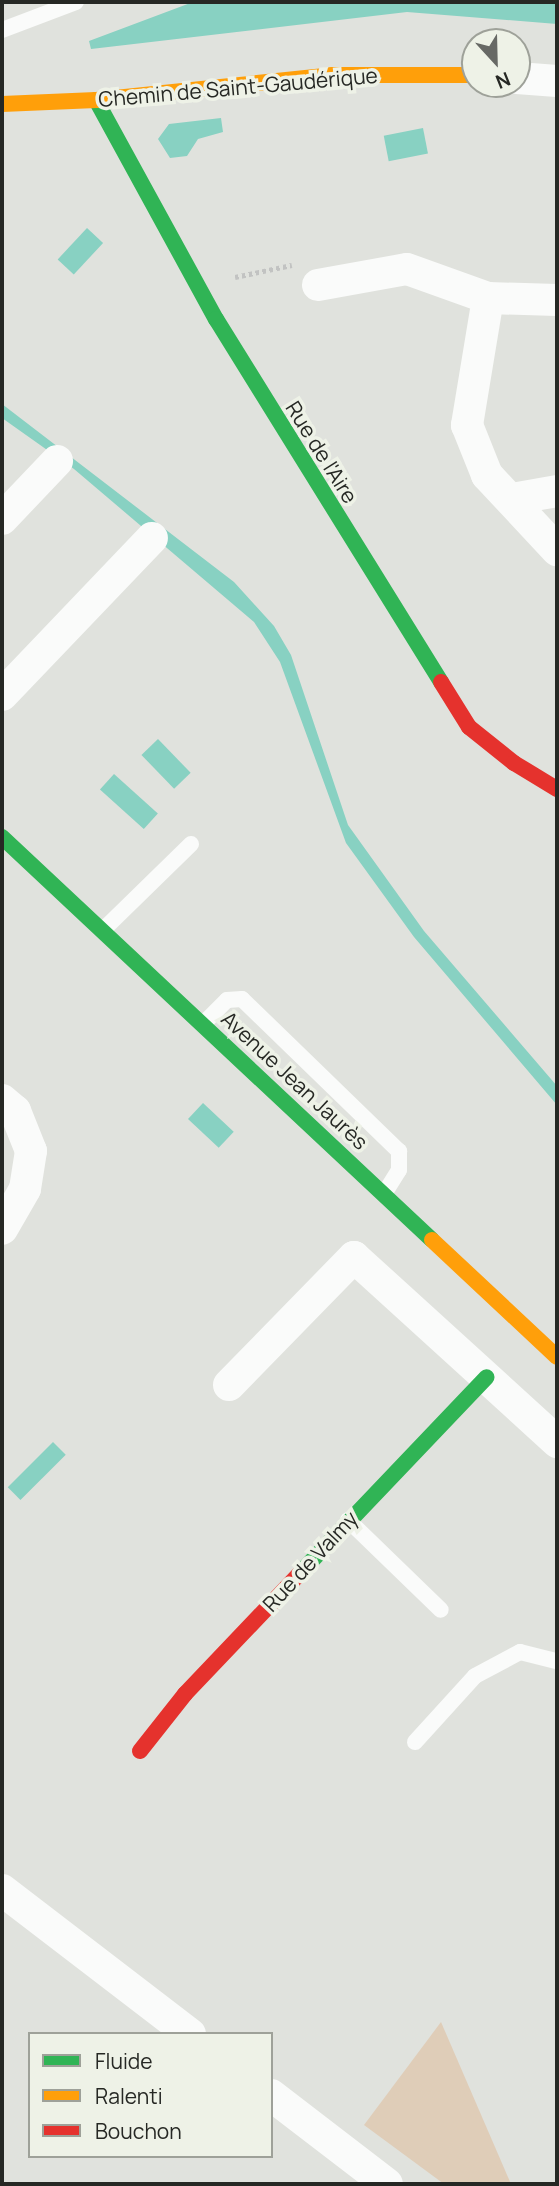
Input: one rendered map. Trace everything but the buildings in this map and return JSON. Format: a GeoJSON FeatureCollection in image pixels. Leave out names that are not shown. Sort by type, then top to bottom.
{"type":"FeatureCollection","features":[{"type":"Feature","properties":{"kind":"street","name":"Chemin de Saint-Gaudérique"},"geometry":{"type":"LineString","coordinates":[[2,104],[96,100],[332,75],[461,75]]}},
{"type":"Feature","properties":{"kind":"street"},"geometry":{"type":"LineString","coordinates":[[531,79],[557,81]]}},
{"type":"Feature","properties":{"kind":"street","name":"Rue de l'Aire"},"geometry":{"type":"LineString","coordinates":[[96,100],[216,319],[469,727],[514,763],[557,789]]}},
{"type":"Feature","properties":{"kind":"street"},"geometry":{"type":"LineString","coordinates":[[318,285],[407,269],[488,298],[557,300]]}},
{"type":"Feature","properties":{"kind":"street"},"geometry":{"type":"LineString","coordinates":[[488,298],[467,425],[487,475],[557,550]]}},
{"type":"Feature","properties":{"kind":"street"},"geometry":{"type":"LineString","coordinates":[[2,519],[57,461]]}},
{"type":"Feature","properties":{"kind":"street"},"geometry":{"type":"LineString","coordinates":[[512,499],[557,491]]}},
{"type":"Feature","properties":{"kind":"street"},"geometry":{"type":"LineString","coordinates":[[2,695],[152,538]]}},
{"type":"Feature","properties":{"kind":"street","name":"Avenue Jean Jaurès"},"geometry":{"type":"LineString","coordinates":[[2,837],[384,1192],[557,1357]]}},
{"type":"Feature","properties":{"kind":"street"},"geometry":{"type":"LineString","coordinates":[[2,1100],[15,1111],[30,1151],[25,1189],[2,1229]]}},
{"type":"Feature","properties":{"kind":"street"},"geometry":{"type":"LineString","coordinates":[[229,1385],[354,1257],[557,1442]]}},
{"type":"Feature","properties":{"kind":"street","name":"Rue de Valmy"},"geometry":{"type":"LineString","coordinates":[[140,1751],[185,1694],[487,1377]]}},
{"type":"Feature","properties":{"kind":"street"},"geometry":{"type":"LineString","coordinates":[[2,1890],[187,2032]]}},
{"type":"Feature","properties":{"kind":"street"},"geometry":{"type":"LineString","coordinates":[[273,2097],[355,2174],[387,2184]]}},
{"type":"Feature","properties":{"kind":"lane"},"geometry":{"type":"LineString","coordinates":[[2,30],[76,2]]}},
{"type":"Feature","properties":{"kind":"lane"},"geometry":{"type":"LineString","coordinates":[[103,930],[191,844]]}},
{"type":"Feature","properties":{"kind":"lane"},"geometry":{"type":"LineString","coordinates":[[203,1024],[227,1000],[242,999],[399,1151],[399,1170],[384,1192]]}},
{"type":"Feature","properties":{"kind":"lane"},"geometry":{"type":"LineString","coordinates":[[348,1520],[441,1611]]}},
{"type":"Feature","properties":{"kind":"lane"},"geometry":{"type":"LineString","coordinates":[[415,1742],[475,1676],[520,1652],[557,1661]]}},
{"type":"Feature","properties":{"kind":"path"},"geometry":{"type":"LineString","coordinates":[[225,280],[291,265],[309,272],[318,285]]}},
{"type":"Feature","properties":{"kind":"shaded area"},"geometry":{"type":"Polygon","coordinates":[[[193,2],[557,2],[557,24],[407,12],[91,49],[89,41],[193,2]]]}},
{"type":"Feature","properties":{"kind":"shaded area"},"geometry":{"type":"Polygon","coordinates":[[[221,118],[223,132],[198,139],[187,156],[170,158],[158,139],[169,124],[221,118]]]}},
{"type":"Feature","properties":{"kind":"shaded area"},"geometry":{"type":"Polygon","coordinates":[[[423,128],[428,154],[389,161],[384,136],[423,128]]]}},
{"type":"Feature","properties":{"kind":"shaded area"},"geometry":{"type":"Polygon","coordinates":[[[87,228],[103,243],[74,274],[58,259],[87,228]]]}},
{"type":"Feature","properties":{"kind":"shaded area"},"geometry":{"type":"Polygon","coordinates":[[[2,404],[234,582],[274,626],[291,655],[348,825],[424,931],[557,1086],[557,1105],[414,937],[346,843],[280,662],[254,622],[74,469],[2,418],[2,404]]]}},
{"type":"Feature","properties":{"kind":"shaded area"},"geometry":{"type":"Polygon","coordinates":[[[158,739],[191,773],[174,789],[141,755],[158,739]]]}},
{"type":"Feature","properties":{"kind":"shaded area"},"geometry":{"type":"Polygon","coordinates":[[[114,774],[158,813],[144,829],[100,790],[114,774]]]}},
{"type":"Feature","properties":{"kind":"shaded area"},"geometry":{"type":"Polygon","coordinates":[[[203,1103],[234,1132],[219,1148],[188,1119],[203,1103]]]}},
{"type":"Feature","properties":{"kind":"shaded area"},"geometry":{"type":"Polygon","coordinates":[[[53,1442],[66,1455],[20,1500],[8,1487],[53,1442]]]}},
{"type":"Feature","properties":{"kind":"shaded area"},"geometry":{"type":"Polygon","coordinates":[[[441,2022],[511,2184],[444,2184],[364,2125],[441,2022]]]}},
{"type":"Feature","properties":{"kind":"traffic: fast"},"geometry":{"type":"LineString","coordinates":[[96,100],[216,319],[441,682]]}},
{"type":"Feature","properties":{"kind":"traffic: fast"},"geometry":{"type":"LineString","coordinates":[[2,837],[432,1240]]}},
{"type":"Feature","properties":{"kind":"traffic: fast"},"geometry":{"type":"LineString","coordinates":[[301,1572],[487,1377]]}},
{"type":"Feature","properties":{"kind":"traffic: slow"},"geometry":{"type":"LineString","coordinates":[[2,104],[96,100],[332,75],[461,75]]}},
{"type":"Feature","properties":{"kind":"traffic: slow"},"geometry":{"type":"LineString","coordinates":[[432,1240],[557,1357]]}},
{"type":"Feature","properties":{"kind":"traffic: jam"},"geometry":{"type":"LineString","coordinates":[[441,682],[469,727],[514,763],[557,789]]}},
{"type":"Feature","properties":{"kind":"traffic: jam"},"geometry":{"type":"LineString","coordinates":[[140,1751],[185,1694],[301,1572]]}}]}
